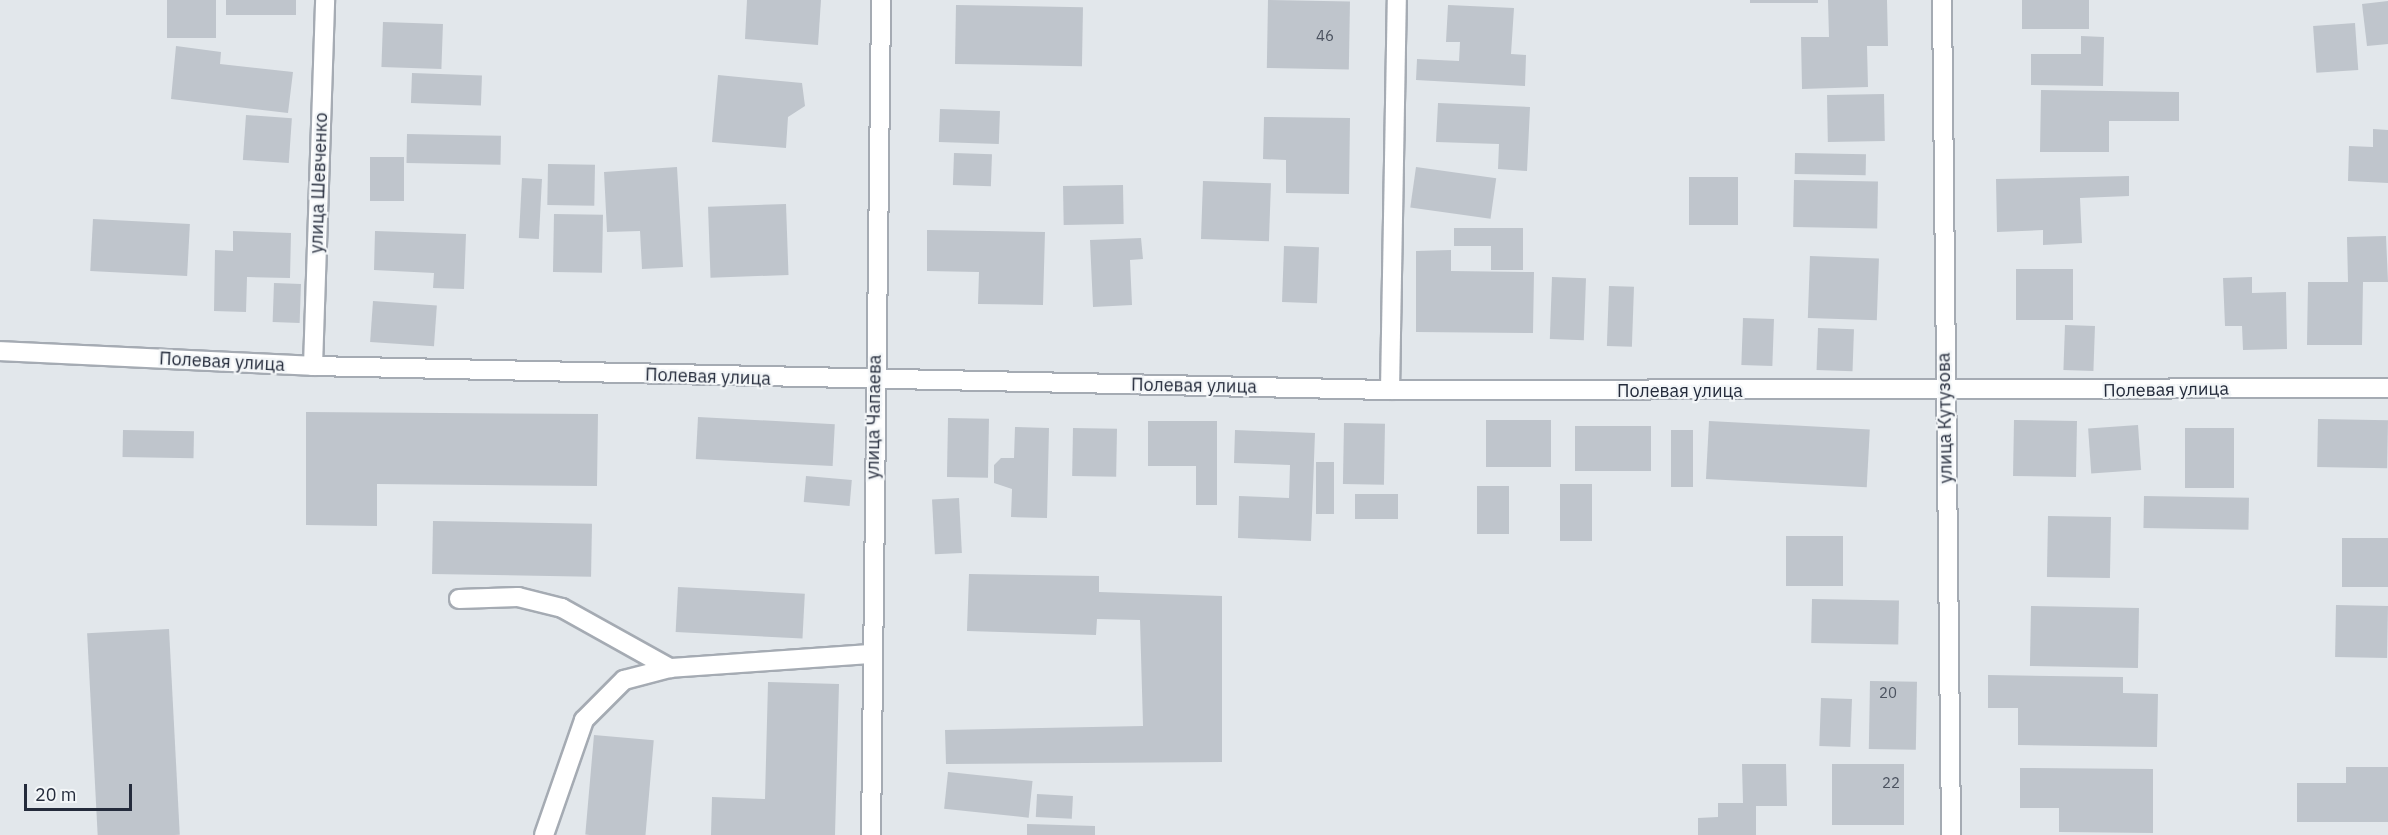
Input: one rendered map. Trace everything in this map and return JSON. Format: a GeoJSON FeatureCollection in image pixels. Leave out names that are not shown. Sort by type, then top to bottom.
{"type":"FeatureCollection","features":[{"type":"Feature","properties":{"kind":"street","name":"улица Шевченко"},"geometry":{"type":"LineString","coordinates":[[313,366],[325,0]]}},
{"type":"Feature","properties":{"kind":"street","name":"улица Чапаева"},"geometry":{"type":"LineString","coordinates":[[871,835],[874,381],[881,0]]}},
{"type":"Feature","properties":{"kind":"street"},"geometry":{"type":"LineString","coordinates":[[1390,390],[1397,0]]}},
{"type":"Feature","properties":{"kind":"street","name":"улица Кутузова"},"geometry":{"type":"LineString","coordinates":[[1942,0],[1951,835]]}},
{"type":"Feature","properties":{"kind":"street","name":"Полевая улица"},"geometry":{"type":"LineString","coordinates":[[0,351],[313,366],[874,381],[1390,390],[1945,393],[2388,388]]}},
{"type":"Feature","properties":{"kind":"street"},"geometry":{"type":"LineString","coordinates":[[459,599],[518,597],[562,608],[670,668]]}},
{"type":"Feature","properties":{"kind":"street"},"geometry":{"type":"LineString","coordinates":[[544,835],[584,720],[624,680],[670,668],[872,654]]}},
{"type":"Feature","properties":{"kind":"building"},"geometry":{"type":"Polygon","coordinates":[[[167,0],[216,0],[216,38],[167,38],[167,0]]]}},
{"type":"Feature","properties":{"kind":"building"},"geometry":{"type":"Polygon","coordinates":[[[226,0],[296,0],[296,15],[226,15],[226,0]]]}},
{"type":"Feature","properties":{"kind":"building"},"geometry":{"type":"Polygon","coordinates":[[[747,0],[821,0],[818,45],[745,39],[747,0]]]}},
{"type":"Feature","properties":{"kind":"building"},"geometry":{"type":"Polygon","coordinates":[[[1268,0],[1350,1],[1349,69],[1267,68],[1268,0]]]}},
{"type":"Feature","properties":{"kind":"building"},"geometry":{"type":"Polygon","coordinates":[[[1750,0],[1818,0],[1818,3],[1750,3],[1750,0]]]}},
{"type":"Feature","properties":{"kind":"building"},"geometry":{"type":"Polygon","coordinates":[[[1828,0],[1887,0],[1888,46],[1867,46],[1868,87],[1802,89],[1801,37],[1829,37],[1828,0]]]}},
{"type":"Feature","properties":{"kind":"building"},"geometry":{"type":"Polygon","coordinates":[[[2022,0],[2089,0],[2089,29],[2022,29],[2022,0]]]}},
{"type":"Feature","properties":{"kind":"building"},"geometry":{"type":"Polygon","coordinates":[[[2388,1],[2388,44],[2367,46],[2362,4],[2388,1]]]}},
{"type":"Feature","properties":{"kind":"building"},"geometry":{"type":"Polygon","coordinates":[[[956,5],[1083,7],[1082,66],[955,64],[956,5]]]}},
{"type":"Feature","properties":{"kind":"building"},"geometry":{"type":"Polygon","coordinates":[[[1448,5],[1514,8],[1511,54],[1526,55],[1525,86],[1416,80],[1417,59],[1459,61],[1460,42],[1446,42],[1448,5]]]}},
{"type":"Feature","properties":{"kind":"building"},"geometry":{"type":"Polygon","coordinates":[[[383,22],[443,24],[441,69],[381,67],[383,22]]]}},
{"type":"Feature","properties":{"kind":"building"},"geometry":{"type":"Polygon","coordinates":[[[2355,23],[2358,70],[2316,73],[2313,26],[2355,23]]]}},
{"type":"Feature","properties":{"kind":"building"},"geometry":{"type":"Polygon","coordinates":[[[2081,36],[2104,37],[2103,86],[2031,85],[2031,54],[2081,54],[2081,36]]]}},
{"type":"Feature","properties":{"kind":"building"},"geometry":{"type":"Polygon","coordinates":[[[176,46],[221,52],[220,64],[293,72],[288,113],[171,99],[176,46]]]}},
{"type":"Feature","properties":{"kind":"building"},"geometry":{"type":"Polygon","coordinates":[[[412,73],[482,75],[481,105],[411,103],[412,73]]]}},
{"type":"Feature","properties":{"kind":"building"},"geometry":{"type":"Polygon","coordinates":[[[718,75],[802,83],[805,106],[788,117],[786,148],[712,142],[718,75]]]}},
{"type":"Feature","properties":{"kind":"building"},"geometry":{"type":"Polygon","coordinates":[[[2041,90],[2179,92],[2179,121],[2109,121],[2109,152],[2040,152],[2041,90]]]}},
{"type":"Feature","properties":{"kind":"building"},"geometry":{"type":"Polygon","coordinates":[[[1884,94],[1885,141],[1828,142],[1827,95],[1884,94]]]}},
{"type":"Feature","properties":{"kind":"building"},"geometry":{"type":"Polygon","coordinates":[[[1438,103],[1530,107],[1527,171],[1498,169],[1499,144],[1436,142],[1438,103]]]}},
{"type":"Feature","properties":{"kind":"building"},"geometry":{"type":"Polygon","coordinates":[[[940,109],[1000,111],[999,144],[939,142],[940,109]]]}},
{"type":"Feature","properties":{"kind":"building"},"geometry":{"type":"Polygon","coordinates":[[[246,115],[292,118],[289,163],[243,160],[246,115]]]}},
{"type":"Feature","properties":{"kind":"building"},"geometry":{"type":"Polygon","coordinates":[[[1264,117],[1350,118],[1349,194],[1286,193],[1286,160],[1263,159],[1264,117]]]}},
{"type":"Feature","properties":{"kind":"building"},"geometry":{"type":"Polygon","coordinates":[[[2373,129],[2388,130],[2388,183],[2348,181],[2349,146],[2373,147],[2373,129]]]}},
{"type":"Feature","properties":{"kind":"building"},"geometry":{"type":"Polygon","coordinates":[[[407,134],[501,136],[500,165],[406,163],[407,134]]]}},
{"type":"Feature","properties":{"kind":"building"},"geometry":{"type":"Polygon","coordinates":[[[954,153],[992,154],[991,186],[953,185],[954,153]]]}},
{"type":"Feature","properties":{"kind":"building"},"geometry":{"type":"Polygon","coordinates":[[[1795,153],[1866,154],[1866,175],[1795,174],[1795,153]]]}},
{"type":"Feature","properties":{"kind":"building"},"geometry":{"type":"Polygon","coordinates":[[[370,157],[404,157],[404,201],[370,201],[370,157]]]}},
{"type":"Feature","properties":{"kind":"building"},"geometry":{"type":"Polygon","coordinates":[[[548,164],[595,165],[594,206],[547,205],[548,164]]]}},
{"type":"Feature","properties":{"kind":"building"},"geometry":{"type":"Polygon","coordinates":[[[677,167],[683,267],[642,269],[640,231],[607,232],[604,172],[677,167]]]}},
{"type":"Feature","properties":{"kind":"building"},"geometry":{"type":"Polygon","coordinates":[[[1416,167],[1496,178],[1491,219],[1410,208],[1416,167]]]}},
{"type":"Feature","properties":{"kind":"building"},"geometry":{"type":"Polygon","coordinates":[[[2129,176],[2129,196],[2080,198],[2082,243],[2043,245],[2043,230],[1997,232],[1996,179],[2129,176]]]}},
{"type":"Feature","properties":{"kind":"building"},"geometry":{"type":"Polygon","coordinates":[[[1689,177],[1738,177],[1738,225],[1689,225],[1689,177]]]}},
{"type":"Feature","properties":{"kind":"building"},"geometry":{"type":"Polygon","coordinates":[[[522,178],[542,179],[539,239],[519,238],[522,178]]]}},
{"type":"Feature","properties":{"kind":"building"},"geometry":{"type":"Polygon","coordinates":[[[1794,180],[1878,181],[1877,228],[1793,227],[1794,180]]]}},
{"type":"Feature","properties":{"kind":"building"},"geometry":{"type":"Polygon","coordinates":[[[1203,181],[1271,183],[1269,241],[1201,239],[1203,181]]]}},
{"type":"Feature","properties":{"kind":"building"},"geometry":{"type":"Polygon","coordinates":[[[1123,185],[1124,224],[1064,225],[1063,186],[1123,185]]]}},
{"type":"Feature","properties":{"kind":"building"},"geometry":{"type":"Polygon","coordinates":[[[786,204],[788,275],[711,278],[708,207],[786,204]]]}},
{"type":"Feature","properties":{"kind":"building"},"geometry":{"type":"Polygon","coordinates":[[[554,214],[603,215],[602,273],[553,272],[554,214]]]}},
{"type":"Feature","properties":{"kind":"building"},"geometry":{"type":"Polygon","coordinates":[[[93,219],[190,224],[187,276],[90,271],[93,219]]]}},
{"type":"Feature","properties":{"kind":"building"},"geometry":{"type":"Polygon","coordinates":[[[1454,228],[1523,228],[1523,270],[1491,270],[1491,246],[1454,246],[1454,228]]]}},
{"type":"Feature","properties":{"kind":"building"},"geometry":{"type":"Polygon","coordinates":[[[927,230],[1045,232],[1043,305],[978,304],[979,272],[927,271],[927,230]]]}},
{"type":"Feature","properties":{"kind":"building"},"geometry":{"type":"Polygon","coordinates":[[[233,231],[291,233],[290,278],[247,277],[246,312],[214,311],[215,250],[233,251],[233,231]]]}},
{"type":"Feature","properties":{"kind":"building"},"geometry":{"type":"Polygon","coordinates":[[[375,231],[466,234],[464,289],[433,288],[434,273],[374,270],[375,231]]]}},
{"type":"Feature","properties":{"kind":"building"},"geometry":{"type":"Polygon","coordinates":[[[2386,236],[2388,282],[2363,282],[2362,345],[2307,345],[2308,282],[2348,282],[2347,237],[2386,236]]]}},
{"type":"Feature","properties":{"kind":"building"},"geometry":{"type":"Polygon","coordinates":[[[1141,238],[1143,259],[1130,260],[1132,305],[1093,307],[1090,240],[1141,238]]]}},
{"type":"Feature","properties":{"kind":"building"},"geometry":{"type":"Polygon","coordinates":[[[1284,246],[1319,247],[1317,303],[1282,302],[1284,246]]]}},
{"type":"Feature","properties":{"kind":"building"},"geometry":{"type":"Polygon","coordinates":[[[1451,250],[1451,271],[1534,272],[1533,333],[1416,332],[1416,251],[1451,250]]]}},
{"type":"Feature","properties":{"kind":"building"},"geometry":{"type":"Polygon","coordinates":[[[1810,256],[1879,258],[1877,320],[1808,318],[1810,256]]]}},
{"type":"Feature","properties":{"kind":"building"},"geometry":{"type":"Polygon","coordinates":[[[2016,269],[2073,269],[2073,320],[2016,320],[2016,269]]]}},
{"type":"Feature","properties":{"kind":"building"},"geometry":{"type":"Polygon","coordinates":[[[1552,277],[1586,278],[1584,340],[1550,339],[1552,277]]]}},
{"type":"Feature","properties":{"kind":"building"},"geometry":{"type":"Polygon","coordinates":[[[2252,277],[2252,293],[2286,292],[2287,349],[2243,350],[2242,326],[2225,326],[2223,278],[2252,277]]]}},
{"type":"Feature","properties":{"kind":"building"},"geometry":{"type":"Polygon","coordinates":[[[274,283],[301,284],[300,323],[273,322],[274,283]]]}},
{"type":"Feature","properties":{"kind":"building"},"geometry":{"type":"Polygon","coordinates":[[[1609,286],[1634,287],[1632,347],[1607,346],[1609,286]]]}},
{"type":"Feature","properties":{"kind":"building"},"geometry":{"type":"Polygon","coordinates":[[[373,301],[437,305],[434,346],[370,342],[373,301]]]}},
{"type":"Feature","properties":{"kind":"building"},"geometry":{"type":"Polygon","coordinates":[[[1743,318],[1774,319],[1772,366],[1741,365],[1743,318]]]}},
{"type":"Feature","properties":{"kind":"building"},"geometry":{"type":"Polygon","coordinates":[[[2065,325],[2095,326],[2093,371],[2063,370],[2065,325]]]}},
{"type":"Feature","properties":{"kind":"building"},"geometry":{"type":"Polygon","coordinates":[[[1818,328],[1854,329],[1853,371],[1817,370],[1818,328]]]}},
{"type":"Feature","properties":{"kind":"building"},"geometry":{"type":"Polygon","coordinates":[[[306,412],[598,414],[597,486],[377,484],[377,526],[306,525],[306,412]]]}},
{"type":"Feature","properties":{"kind":"building"},"geometry":{"type":"Polygon","coordinates":[[[698,417],[835,424],[833,466],[696,459],[698,417]]]}},
{"type":"Feature","properties":{"kind":"building"},"geometry":{"type":"Polygon","coordinates":[[[948,418],[989,419],[988,478],[947,477],[948,418]]]}},
{"type":"Feature","properties":{"kind":"building"},"geometry":{"type":"Polygon","coordinates":[[[2318,419],[2388,420],[2387,468],[2317,467],[2318,419]]]}},
{"type":"Feature","properties":{"kind":"building"},"geometry":{"type":"Polygon","coordinates":[[[1486,420],[1551,420],[1551,467],[1486,467],[1486,420]]]}},
{"type":"Feature","properties":{"kind":"building"},"geometry":{"type":"Polygon","coordinates":[[[2014,420],[2077,421],[2076,477],[2013,476],[2014,420]]]}},
{"type":"Feature","properties":{"kind":"building"},"geometry":{"type":"Polygon","coordinates":[[[1148,421],[1217,421],[1217,505],[1196,505],[1196,466],[1148,466],[1148,421]]]}},
{"type":"Feature","properties":{"kind":"building"},"geometry":{"type":"Polygon","coordinates":[[[1709,421],[1870,429],[1867,487],[1706,479],[1709,421]]]}},
{"type":"Feature","properties":{"kind":"building"},"geometry":{"type":"Polygon","coordinates":[[[1344,423],[1385,424],[1384,485],[1343,484],[1344,423]]]}},
{"type":"Feature","properties":{"kind":"building"},"geometry":{"type":"Polygon","coordinates":[[[2138,425],[2141,470],[2091,473],[2088,428],[2138,425]]]}},
{"type":"Feature","properties":{"kind":"building"},"geometry":{"type":"Polygon","coordinates":[[[1575,426],[1651,426],[1651,471],[1575,471],[1575,426]]]}},
{"type":"Feature","properties":{"kind":"building"},"geometry":{"type":"Polygon","coordinates":[[[1015,427],[1049,428],[1047,518],[1011,517],[1012,489],[994,483],[994,465],[1001,458],[1014,458],[1015,427]]]}},
{"type":"Feature","properties":{"kind":"building"},"geometry":{"type":"Polygon","coordinates":[[[1073,428],[1117,429],[1116,477],[1072,476],[1073,428]]]}},
{"type":"Feature","properties":{"kind":"building"},"geometry":{"type":"Polygon","coordinates":[[[2185,428],[2234,428],[2234,488],[2185,488],[2185,428]]]}},
{"type":"Feature","properties":{"kind":"building"},"geometry":{"type":"Polygon","coordinates":[[[123,430],[194,431],[194,458],[123,457],[123,430]]]}},
{"type":"Feature","properties":{"kind":"building"},"geometry":{"type":"Polygon","coordinates":[[[1235,430],[1315,433],[1311,541],[1238,538],[1239,496],[1289,498],[1290,465],[1234,463],[1235,430]]]}},
{"type":"Feature","properties":{"kind":"building"},"geometry":{"type":"Polygon","coordinates":[[[1671,430],[1693,430],[1693,487],[1671,487],[1671,430]]]}},
{"type":"Feature","properties":{"kind":"building"},"geometry":{"type":"Polygon","coordinates":[[[1316,462],[1334,462],[1334,514],[1316,514],[1316,462]]]}},
{"type":"Feature","properties":{"kind":"building"},"geometry":{"type":"Polygon","coordinates":[[[806,476],[852,480],[850,506],[804,502],[806,476]]]}},
{"type":"Feature","properties":{"kind":"building"},"geometry":{"type":"Polygon","coordinates":[[[1560,484],[1592,484],[1592,541],[1560,541],[1560,484]]]}},
{"type":"Feature","properties":{"kind":"building"},"geometry":{"type":"Polygon","coordinates":[[[1477,486],[1509,486],[1509,534],[1477,534],[1477,486]]]}},
{"type":"Feature","properties":{"kind":"building"},"geometry":{"type":"Polygon","coordinates":[[[1355,494],[1398,494],[1398,519],[1355,519],[1355,494]]]}},
{"type":"Feature","properties":{"kind":"building"},"geometry":{"type":"Polygon","coordinates":[[[2144,496],[2249,498],[2248,530],[2143,528],[2144,496]]]}},
{"type":"Feature","properties":{"kind":"building"},"geometry":{"type":"Polygon","coordinates":[[[959,498],[962,553],[935,554],[932,499],[959,498]]]}},
{"type":"Feature","properties":{"kind":"building"},"geometry":{"type":"Polygon","coordinates":[[[2048,516],[2111,517],[2110,578],[2047,577],[2048,516]]]}},
{"type":"Feature","properties":{"kind":"building"},"geometry":{"type":"Polygon","coordinates":[[[433,521],[592,524],[591,577],[432,574],[433,521]]]}},
{"type":"Feature","properties":{"kind":"building"},"geometry":{"type":"Polygon","coordinates":[[[1786,536],[1843,536],[1843,586],[1786,586],[1786,536]]]}},
{"type":"Feature","properties":{"kind":"building"},"geometry":{"type":"Polygon","coordinates":[[[2342,538],[2388,538],[2388,587],[2342,587],[2342,538]]]}},
{"type":"Feature","properties":{"kind":"building"},"geometry":{"type":"Polygon","coordinates":[[[969,574],[1099,576],[1099,592],[1222,596],[1222,762],[946,764],[945,730],[1143,726],[1140,620],[1097,619],[1096,635],[967,631],[969,574]]]}},
{"type":"Feature","properties":{"kind":"building"},"geometry":{"type":"Polygon","coordinates":[[[678,587],[805,594],[802,639],[676,632],[678,587]]]}},
{"type":"Feature","properties":{"kind":"building"},"geometry":{"type":"Polygon","coordinates":[[[1812,599],[1899,601],[1898,645],[1811,643],[1812,599]]]}},
{"type":"Feature","properties":{"kind":"building"},"geometry":{"type":"Polygon","coordinates":[[[2336,605],[2388,606],[2387,658],[2335,657],[2336,605]]]}},
{"type":"Feature","properties":{"kind":"building"},"geometry":{"type":"Polygon","coordinates":[[[2031,606],[2139,608],[2138,668],[2030,666],[2031,606]]]}},
{"type":"Feature","properties":{"kind":"building"},"geometry":{"type":"Polygon","coordinates":[[[169,629],[180,835],[98,835],[87,633],[169,629]]]}},
{"type":"Feature","properties":{"kind":"building"},"geometry":{"type":"Polygon","coordinates":[[[1988,675],[2123,677],[2123,693],[2158,694],[2157,747],[2018,745],[2018,708],[1988,708],[1988,675]]]}},
{"type":"Feature","properties":{"kind":"building"},"geometry":{"type":"Polygon","coordinates":[[[1870,681],[1917,682],[1916,750],[1869,749],[1870,681]]]}},
{"type":"Feature","properties":{"kind":"building"},"geometry":{"type":"Polygon","coordinates":[[[768,682],[839,684],[835,835],[711,835],[712,797],[765,799],[768,682]]]}},
{"type":"Feature","properties":{"kind":"building"},"geometry":{"type":"Polygon","coordinates":[[[1821,698],[1852,699],[1850,747],[1819,746],[1821,698]]]}},
{"type":"Feature","properties":{"kind":"building"},"geometry":{"type":"Polygon","coordinates":[[[594,735],[654,740],[645,835],[585,835],[594,735]]]}},
{"type":"Feature","properties":{"kind":"building"},"geometry":{"type":"Polygon","coordinates":[[[1742,764],[1786,764],[1787,806],[1756,806],[1756,835],[1698,835],[1698,818],[1718,817],[1718,803],[1743,803],[1742,764]]]}},
{"type":"Feature","properties":{"kind":"building"},"geometry":{"type":"Polygon","coordinates":[[[1832,764],[1904,764],[1904,825],[1832,825],[1832,764]]]}},
{"type":"Feature","properties":{"kind":"building"},"geometry":{"type":"Polygon","coordinates":[[[2346,767],[2388,767],[2388,822],[2297,822],[2297,783],[2346,783],[2346,767]]]}},
{"type":"Feature","properties":{"kind":"building"},"geometry":{"type":"Polygon","coordinates":[[[2020,768],[2153,769],[2153,833],[2059,832],[2059,808],[2020,808],[2020,768]]]}},
{"type":"Feature","properties":{"kind":"building"},"geometry":{"type":"Polygon","coordinates":[[[948,772],[1033,781],[1029,818],[944,809],[948,772]]]}},
{"type":"Feature","properties":{"kind":"building"},"geometry":{"type":"Polygon","coordinates":[[[1037,794],[1073,796],[1072,819],[1036,817],[1037,794]]]}},
{"type":"Feature","properties":{"kind":"building"},"geometry":{"type":"Polygon","coordinates":[[[1027,824],[1095,826],[1095,835],[1027,835],[1027,824]]]}}]}
